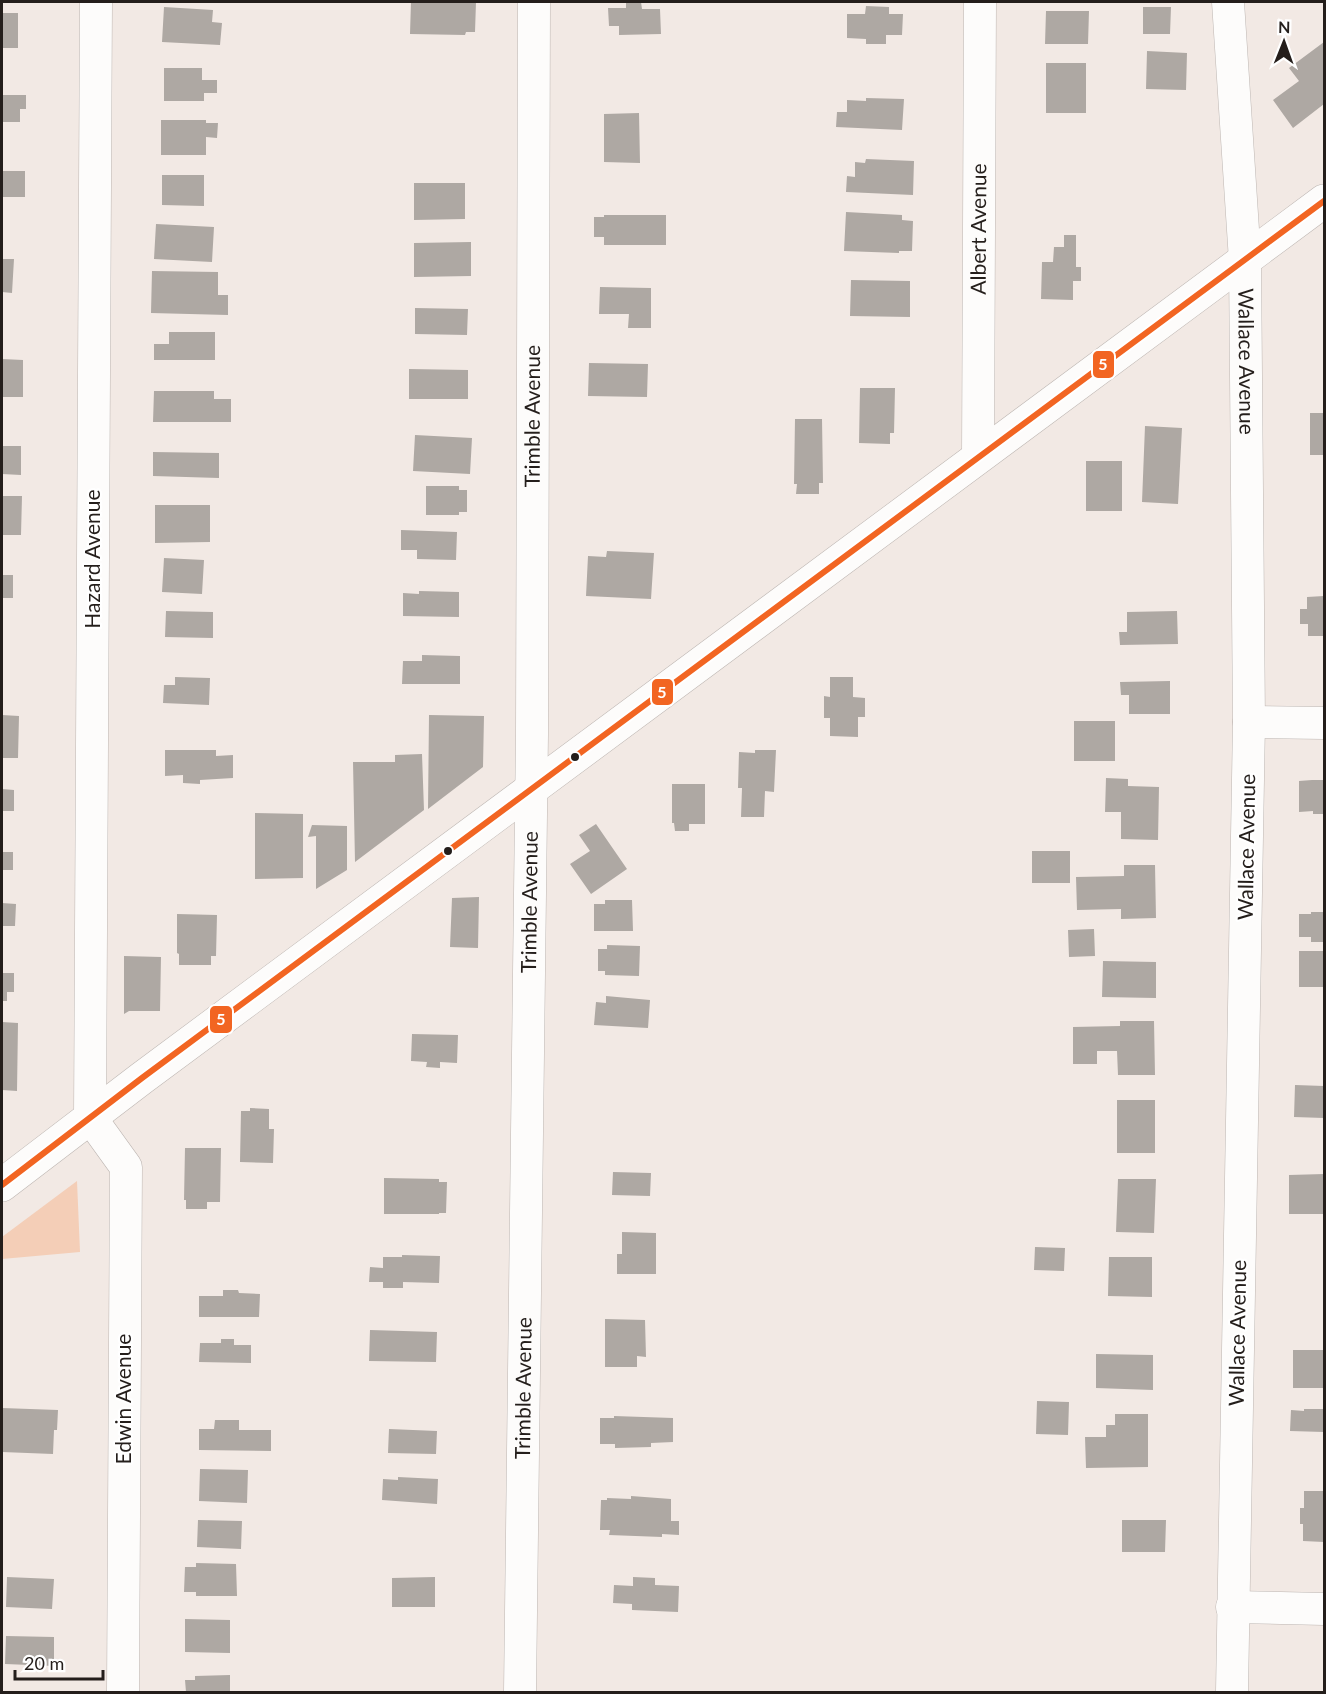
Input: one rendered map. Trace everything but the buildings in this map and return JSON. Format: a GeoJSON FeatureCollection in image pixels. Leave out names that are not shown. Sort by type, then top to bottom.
{"type":"FeatureCollection","features":[{"type":"Feature","properties":{"kind":"street","name":"Hazard Avenue"},"geometry":{"type":"LineString","coordinates":[[90,1117],[96,2]]}},
{"type":"Feature","properties":{"kind":"street","name":"Trimble Avenue"},"geometry":{"type":"LineString","coordinates":[[520,1692],[532,734],[534,2]]}},
{"type":"Feature","properties":{"kind":"street","name":"Albert Avenue"},"geometry":{"type":"LineString","coordinates":[[978,457],[980,2]]}},
{"type":"Feature","properties":{"kind":"street","name":"Wallace Avenue"},"geometry":{"type":"LineString","coordinates":[[1228,2],[1245,260],[1249,722],[1232,1692]]}},
{"type":"Feature","properties":{"kind":"street"},"geometry":{"type":"LineString","coordinates":[[2,1185],[90,1117],[1324,201]]}},
{"type":"Feature","properties":{"kind":"street"},"geometry":{"type":"LineString","coordinates":[[1249,722],[1324,723]]}},
{"type":"Feature","properties":{"kind":"street","name":"Edwin Avenue"},"geometry":{"type":"LineString","coordinates":[[90,1117],[126,1167],[123,1692]]}},
{"type":"Feature","properties":{"kind":"street"},"geometry":{"type":"LineString","coordinates":[[1232,1607],[1324,1609]]}},
{"type":"Feature","properties":{"kind":"shaded area"},"geometry":{"type":"Polygon","coordinates":[[[77,1181],[80,1252],[2,1259],[2,1237],[77,1181]]]}},
{"type":"Feature","properties":{"kind":"transit line","name":"5"},"geometry":{"type":"LineString","coordinates":[[2,1185],[142,1078],[1324,201]]}}]}
